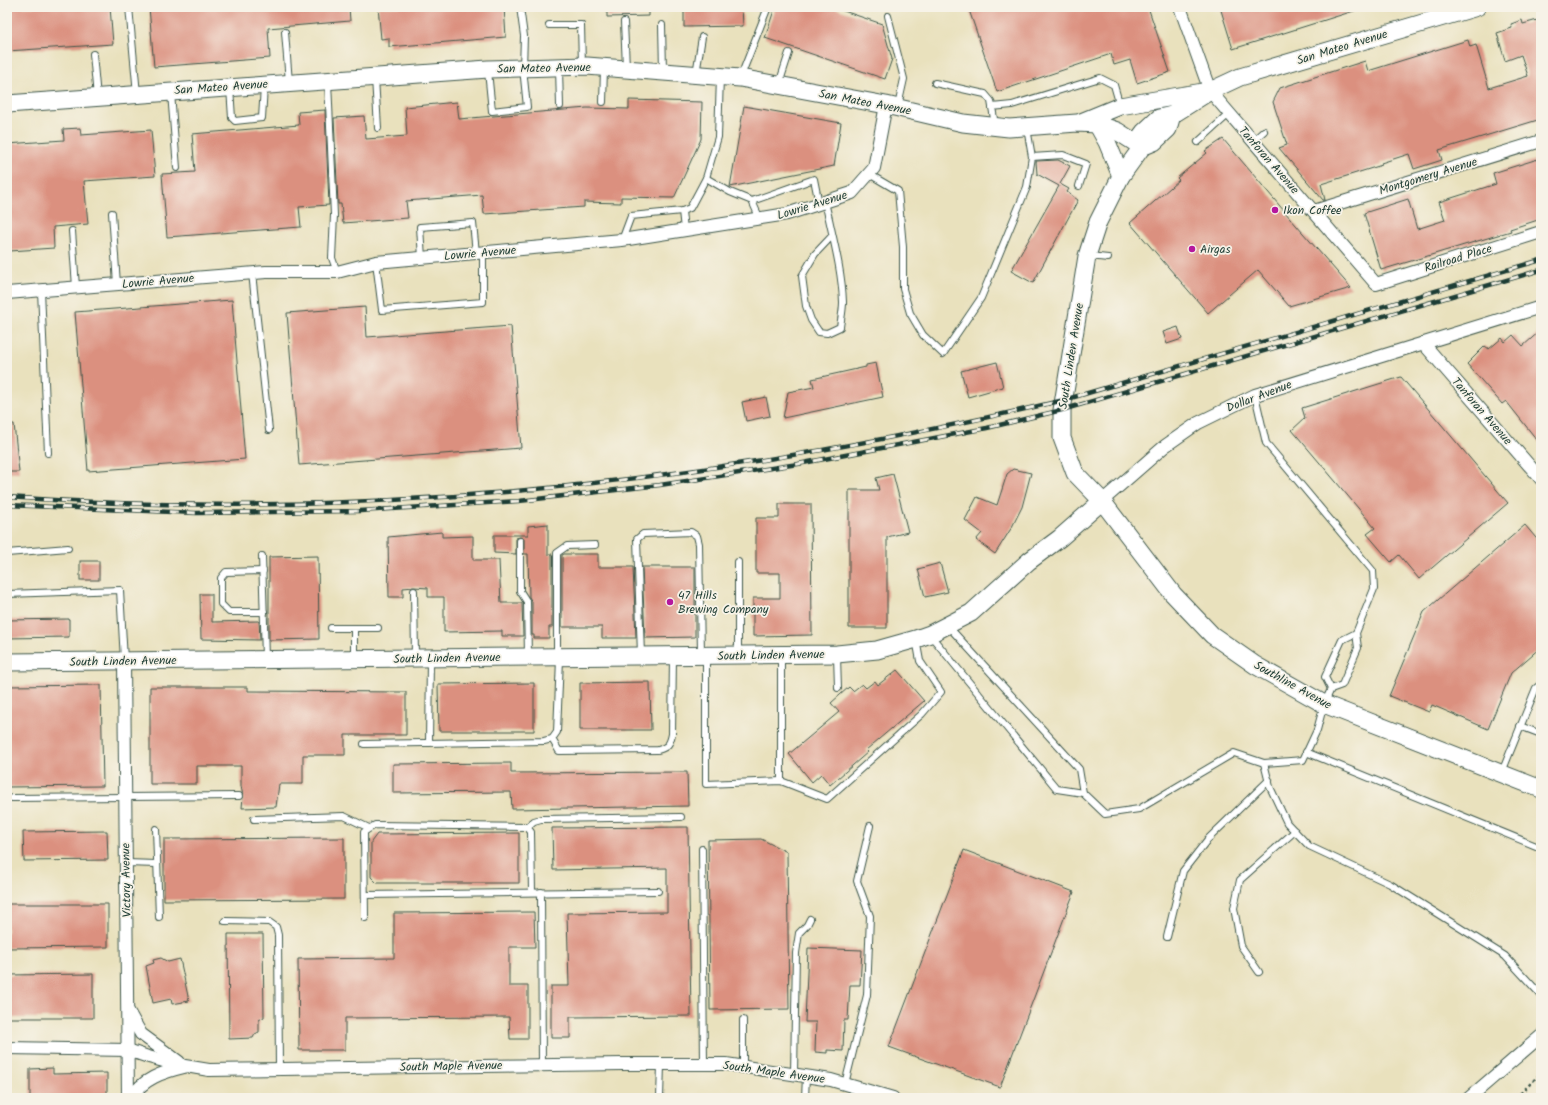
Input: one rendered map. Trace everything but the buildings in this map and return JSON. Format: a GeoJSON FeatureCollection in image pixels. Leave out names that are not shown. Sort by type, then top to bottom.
{"type":"FeatureCollection","features":[{"type":"Feature","properties":{"kind":"main road","name":"San Mateo Avenue"},"geometry":{"type":"LineString","coordinates":[[7,104],[374,76],[488,69],[582,66],[740,78],[892,107],[963,123],[995,127],[1009,128],[1077,123],[1097,124],[1117,131],[1142,147],[1154,142],[1168,129],[1172,115],[1210,90],[1240,77],[1445,14],[1477,7]]}},
{"type":"Feature","properties":{"kind":"main road","name":"San Mateo Avenue"},"geometry":{"type":"LineString","coordinates":[[1077,123],[1120,106],[1210,90]]}},
{"type":"Feature","properties":{"kind":"main road"},"geometry":{"type":"LineString","coordinates":[[1097,124],[1107,142],[1121,176]]}},
{"type":"Feature","properties":{"kind":"main road","name":"South Linden Avenue"},"geometry":{"type":"LineString","coordinates":[[7,662],[837,654],[878,650],[923,637],[971,613],[1029,561],[1060,538],[1102,501],[1075,473],[1062,438],[1062,410],[1087,256],[1098,222],[1121,176],[1142,147]]}},
{"type":"Feature","properties":{"kind":"main road","name":"Southline Avenue"},"geometry":{"type":"LineString","coordinates":[[1102,501],[1173,594],[1212,635],[1254,665],[1501,774],[1541,790]]}},
{"type":"Feature","properties":{"kind":"street","name":"Tanforan Avenue"},"geometry":{"type":"LineString","coordinates":[[1180,7],[1210,90],[1376,284]]}},
{"type":"Feature","properties":{"kind":"street","name":"Lowrie Avenue"},"geometry":{"type":"LineString","coordinates":[[7,293],[252,273],[337,272],[376,262],[622,240],[787,214],[852,193],[874,168],[892,107]]}},
{"type":"Feature","properties":{"kind":"street","name":"Montgomery Avenue"},"geometry":{"type":"LineString","coordinates":[[1314,211],[1541,141]]}},
{"type":"Feature","properties":{"kind":"street","name":"Railroad Place"},"geometry":{"type":"LineString","coordinates":[[1376,284],[1541,232]]}},
{"type":"Feature","properties":{"kind":"street","name":"Dollar Avenue"},"geometry":{"type":"LineString","coordinates":[[1102,501],[1166,446],[1198,423],[1255,396],[1541,307]]}},
{"type":"Feature","properties":{"kind":"street","name":"Tanforan Avenue"},"geometry":{"type":"LineString","coordinates":[[1423,343],[1541,480]]}},
{"type":"Feature","properties":{"kind":"street","name":"Victory Avenue"},"geometry":{"type":"LineString","coordinates":[[124,661],[128,1098]]}},
{"type":"Feature","properties":{"kind":"street"},"geometry":{"type":"LineString","coordinates":[[127,1009],[141,1034],[185,1066]]}},
{"type":"Feature","properties":{"kind":"street"},"geometry":{"type":"LineString","coordinates":[[1469,1098],[1541,1036]]}},
{"type":"Feature","properties":{"kind":"street","name":"South Maple Avenue"},"geometry":{"type":"LineString","coordinates":[[7,1048],[128,1050],[142,1056],[209,1070],[661,1064],[743,1066],[845,1084],[893,1098]]}},
{"type":"Feature","properties":{"kind":"street"},"geometry":{"type":"LineString","coordinates":[[132,1098],[136,1089],[146,1081],[164,1072],[185,1066]]}},
{"type":"Feature","properties":{"kind":"lane"},"geometry":{"type":"LineString","coordinates":[[129,7],[137,94]]}},
{"type":"Feature","properties":{"kind":"lane"},"geometry":{"type":"LineString","coordinates":[[488,69],[492,111],[527,108],[523,68],[524,36],[520,7]]}},
{"type":"Feature","properties":{"kind":"lane"},"geometry":{"type":"LineString","coordinates":[[740,78],[768,7]]}},
{"type":"Feature","properties":{"kind":"lane"},"geometry":{"type":"LineString","coordinates":[[888,16],[904,79],[892,107]]}},
{"type":"Feature","properties":{"kind":"lane"},"geometry":{"type":"LineString","coordinates":[[624,22],[626,69]]}},
{"type":"Feature","properties":{"kind":"lane"},"geometry":{"type":"LineString","coordinates":[[549,25],[581,25],[582,66]]}},
{"type":"Feature","properties":{"kind":"lane"},"geometry":{"type":"LineString","coordinates":[[662,25],[663,71]]}},
{"type":"Feature","properties":{"kind":"lane"},"geometry":{"type":"LineString","coordinates":[[285,32],[289,82]]}},
{"type":"Feature","properties":{"kind":"lane"},"geometry":{"type":"LineString","coordinates":[[696,74],[702,37]]}},
{"type":"Feature","properties":{"kind":"lane"},"geometry":{"type":"LineString","coordinates":[[778,85],[789,53]]}},
{"type":"Feature","properties":{"kind":"lane"},"geometry":{"type":"LineString","coordinates":[[93,54],[97,97]]}},
{"type":"Feature","properties":{"kind":"lane"},"geometry":{"type":"LineString","coordinates":[[559,67],[560,106]]}},
{"type":"Feature","properties":{"kind":"lane"},"geometry":{"type":"LineString","coordinates":[[603,102],[604,67]]}},
{"type":"Feature","properties":{"kind":"lane"},"geometry":{"type":"LineString","coordinates":[[374,76],[378,128]]}},
{"type":"Feature","properties":{"kind":"lane"},"geometry":{"type":"LineString","coordinates":[[622,240],[631,216],[682,211],[690,208],[706,178],[718,137],[720,76]]}},
{"type":"Feature","properties":{"kind":"lane"},"geometry":{"type":"LineString","coordinates":[[992,107],[1012,105],[1100,78],[1114,86],[1120,106]]}},
{"type":"Feature","properties":{"kind":"lane"},"geometry":{"type":"LineString","coordinates":[[328,80],[334,215],[332,258],[337,272]]}},
{"type":"Feature","properties":{"kind":"lane"},"geometry":{"type":"LineString","coordinates":[[935,83],[985,94],[991,101],[995,127]]}},
{"type":"Feature","properties":{"kind":"lane"},"geometry":{"type":"LineString","coordinates":[[230,86],[234,120],[260,120],[263,116],[264,84]]}},
{"type":"Feature","properties":{"kind":"lane"},"geometry":{"type":"LineString","coordinates":[[171,91],[177,168]]}},
{"type":"Feature","properties":{"kind":"lane"},"geometry":{"type":"LineString","coordinates":[[1198,142],[1229,114]]}},
{"type":"Feature","properties":{"kind":"lane"},"geometry":{"type":"LineString","coordinates":[[869,174],[898,191],[903,247],[903,289],[910,313],[923,335],[943,354],[981,298],[1027,187],[1032,157],[1027,127]]}},
{"type":"Feature","properties":{"kind":"lane"},"geometry":{"type":"LineString","coordinates":[[1253,141],[1264,131]]}},
{"type":"Feature","properties":{"kind":"lane"},"geometry":{"type":"LineString","coordinates":[[1032,157],[1064,155],[1086,164],[1078,186]]}},
{"type":"Feature","properties":{"kind":"lane"},"geometry":{"type":"LineString","coordinates":[[706,178],[730,192],[752,201],[814,179],[832,236],[838,264],[843,303],[840,327],[827,333],[819,332],[811,320],[806,306],[802,276],[815,254],[832,236]]}},
{"type":"Feature","properties":{"kind":"lane"},"geometry":{"type":"LineString","coordinates":[[752,201],[760,219]]}},
{"type":"Feature","properties":{"kind":"lane"},"geometry":{"type":"LineString","coordinates":[[682,211],[684,230]]}},
{"type":"Feature","properties":{"kind":"lane"},"geometry":{"type":"LineString","coordinates":[[112,213],[117,284]]}},
{"type":"Feature","properties":{"kind":"lane"},"geometry":{"type":"LineString","coordinates":[[376,262],[382,310],[483,302],[479,253],[473,223],[420,227],[422,258]]}},
{"type":"Feature","properties":{"kind":"lane"},"geometry":{"type":"LineString","coordinates":[[72,231],[76,287]]}},
{"type":"Feature","properties":{"kind":"lane"},"geometry":{"type":"LineString","coordinates":[[1087,256],[1108,258]]}},
{"type":"Feature","properties":{"kind":"lane"},"geometry":{"type":"LineString","coordinates":[[252,273],[270,430]]}},
{"type":"Feature","properties":{"kind":"lane"},"geometry":{"type":"LineString","coordinates":[[7,288],[7,293]]}},
{"type":"Feature","properties":{"kind":"lane"},"geometry":{"type":"LineString","coordinates":[[41,290],[48,454]]}},
{"type":"Feature","properties":{"kind":"lane"},"geometry":{"type":"LineString","coordinates":[[1255,396],[1266,443],[1373,571],[1374,589],[1356,633],[1358,648],[1342,685],[1327,697]]}},
{"type":"Feature","properties":{"kind":"lane"},"geometry":{"type":"LineString","coordinates":[[641,656],[637,539],[643,534],[691,532],[697,536],[698,544],[704,655],[706,784],[781,781],[827,799],[922,714],[942,692],[920,661],[923,637]]}},
{"type":"Feature","properties":{"kind":"lane"},"geometry":{"type":"LineString","coordinates":[[520,541],[520,591],[526,602],[528,657]]}},
{"type":"Feature","properties":{"kind":"lane"},"geometry":{"type":"LineString","coordinates":[[364,744],[544,741],[552,739],[557,732],[559,657],[557,553],[567,546],[595,545]]}},
{"type":"Feature","properties":{"kind":"lane"},"geometry":{"type":"LineString","coordinates":[[7,553],[68,548]]}},
{"type":"Feature","properties":{"kind":"lane"},"geometry":{"type":"LineString","coordinates":[[262,556],[265,660]]}},
{"type":"Feature","properties":{"kind":"lane"},"geometry":{"type":"LineString","coordinates":[[738,562],[738,655]]}},
{"type":"Feature","properties":{"kind":"lane"},"geometry":{"type":"LineString","coordinates":[[263,570],[226,572],[221,578],[221,604],[230,612],[264,612]]}},
{"type":"Feature","properties":{"kind":"lane"},"geometry":{"type":"LineString","coordinates":[[7,594],[120,590],[124,661]]}},
{"type":"Feature","properties":{"kind":"lane"},"geometry":{"type":"LineString","coordinates":[[414,591],[423,658],[430,743]]}},
{"type":"Feature","properties":{"kind":"lane"},"geometry":{"type":"LineString","coordinates":[[948,625],[1079,769],[1083,793]]}},
{"type":"Feature","properties":{"kind":"lane"},"geometry":{"type":"LineString","coordinates":[[331,628],[378,628]]}},
{"type":"Feature","properties":{"kind":"lane"},"geometry":{"type":"LineString","coordinates":[[354,628],[354,659]]}},
{"type":"Feature","properties":{"kind":"lane"},"geometry":{"type":"LineString","coordinates":[[923,637],[1057,789],[1083,793],[1105,814],[1139,810],[1234,753],[1264,763],[1303,760],[1317,730],[1327,697],[1325,678],[1342,640],[1356,633]]}},
{"type":"Feature","properties":{"kind":"lane"},"geometry":{"type":"LineString","coordinates":[[837,654],[838,688]]}},
{"type":"Feature","properties":{"kind":"lane"},"geometry":{"type":"LineString","coordinates":[[781,655],[781,781]]}},
{"type":"Feature","properties":{"kind":"lane"},"geometry":{"type":"LineString","coordinates":[[552,739],[559,751],[658,750],[665,748],[670,744],[672,734],[673,656]]}},
{"type":"Feature","properties":{"kind":"lane"},"geometry":{"type":"LineString","coordinates":[[1501,774],[1536,688],[1541,684]]}},
{"type":"Feature","properties":{"kind":"lane"},"geometry":{"type":"LineString","coordinates":[[1520,726],[1541,734]]}},
{"type":"Feature","properties":{"kind":"lane"},"geometry":{"type":"LineString","coordinates":[[1306,752],[1541,848]]}},
{"type":"Feature","properties":{"kind":"lane"},"geometry":{"type":"LineString","coordinates":[[1264,763],[1269,780],[1287,823],[1309,846],[1390,884],[1505,956],[1538,988],[1541,995]]}},
{"type":"Feature","properties":{"kind":"lane"},"geometry":{"type":"LineString","coordinates":[[1167,937],[1183,871],[1208,839],[1269,780]]}},
{"type":"Feature","properties":{"kind":"lane"},"geometry":{"type":"LineString","coordinates":[[12,798],[239,796]]}},
{"type":"Feature","properties":{"kind":"lane"},"geometry":{"type":"LineString","coordinates":[[254,819],[344,816],[369,828]]}},
{"type":"Feature","properties":{"kind":"lane"},"geometry":{"type":"LineString","coordinates":[[365,918],[364,832],[375,825],[527,827],[534,821],[541,819],[682,817]]}},
{"type":"Feature","properties":{"kind":"lane"},"geometry":{"type":"LineString","coordinates":[[845,1084],[867,995],[870,916],[857,881],[870,826]]}},
{"type":"Feature","properties":{"kind":"lane"},"geometry":{"type":"LineString","coordinates":[[527,827],[531,832],[532,892]]}},
{"type":"Feature","properties":{"kind":"lane"},"geometry":{"type":"LineString","coordinates":[[156,829],[159,917]]}},
{"type":"Feature","properties":{"kind":"lane"},"geometry":{"type":"LineString","coordinates":[[1259,972],[1241,946],[1234,908],[1240,880],[1295,831]]}},
{"type":"Feature","properties":{"kind":"lane"},"geometry":{"type":"LineString","coordinates":[[702,848],[704,1064]]}},
{"type":"Feature","properties":{"kind":"lane"},"geometry":{"type":"LineString","coordinates":[[126,863],[157,864]]}},
{"type":"Feature","properties":{"kind":"lane"},"geometry":{"type":"LineString","coordinates":[[365,895],[658,891]]}},
{"type":"Feature","properties":{"kind":"lane"},"geometry":{"type":"LineString","coordinates":[[541,892],[542,1065]]}},
{"type":"Feature","properties":{"kind":"lane"},"geometry":{"type":"LineString","coordinates":[[794,1074],[796,953],[799,933],[810,919]]}},
{"type":"Feature","properties":{"kind":"lane"},"geometry":{"type":"LineString","coordinates":[[225,921],[269,922],[276,926],[278,935],[279,1069]]}},
{"type":"Feature","properties":{"kind":"lane"},"geometry":{"type":"LineString","coordinates":[[743,1020],[743,1066]]}},
{"type":"Feature","properties":{"kind":"lane"},"geometry":{"type":"LineString","coordinates":[[660,1098],[661,1064]]}},
{"type":"Feature","properties":{"kind":"lane"},"geometry":{"type":"LineString","coordinates":[[805,1098],[806,1076]]}},
{"type":"Feature","properties":{"kind":"path"},"geometry":{"type":"LineString","coordinates":[[1516,1098],[1541,1073]]}},
{"type":"Feature","properties":{"kind":"railway"},"geometry":{"type":"LineString","coordinates":[[7,497],[140,504],[274,504],[407,499],[539,489],[671,474],[803,453],[934,429],[1064,400],[1541,260]]}},
{"type":"Feature","properties":{"kind":"railway"},"geometry":{"type":"LineString","coordinates":[[7,505],[196,513],[360,511],[519,501],[660,485],[798,464],[987,428],[1062,410],[1541,270]]}},
{"type":"Feature","properties":{"kind":"place","name":"Ikon Coffee"},"geometry":{"type":"Point","coordinates":[1275,210]}},
{"type":"Feature","properties":{"kind":"place","name":"Airgas"},"geometry":{"type":"Point","coordinates":[1192,249]}},
{"type":"Feature","properties":{"kind":"place","name":"47 Hills Brewing Company"},"geometry":{"type":"Point","coordinates":[670,602]}}]}
